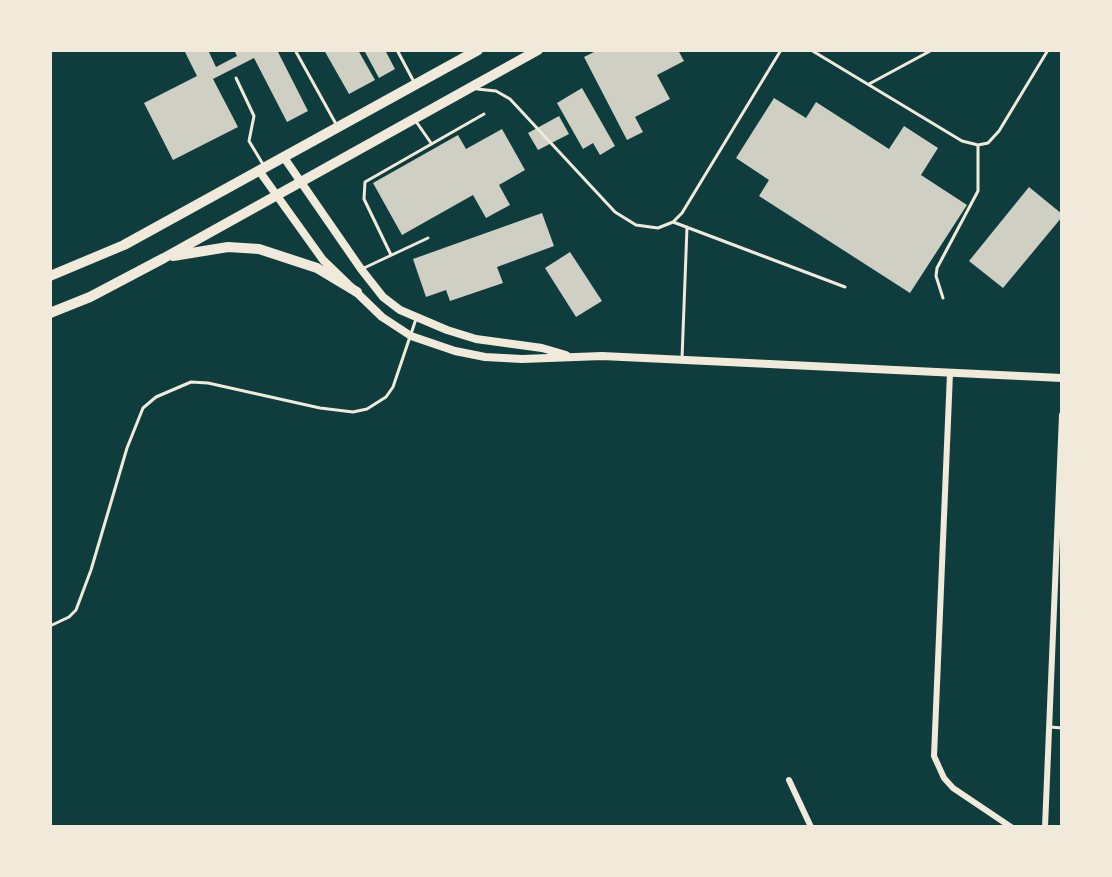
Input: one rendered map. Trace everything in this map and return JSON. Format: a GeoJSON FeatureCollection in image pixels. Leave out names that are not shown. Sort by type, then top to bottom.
{"type":"FeatureCollection","features":[{"type":"Feature","properties":{"kind":"main road"},"geometry":{"type":"LineString","coordinates":[[50,276],[124,245],[478,50]]}},
{"type":"Feature","properties":{"kind":"main road"},"geometry":{"type":"LineString","coordinates":[[50,313],[90,297],[164,258],[472,88],[523,54],[538,50]]}},
{"type":"Feature","properties":{"kind":"main road"},"geometry":{"type":"LineString","coordinates":[[164,258],[228,247],[259,249],[317,268],[357,292]]}},
{"type":"Feature","properties":{"kind":"street"},"geometry":{"type":"LineString","coordinates":[[285,159],[383,297],[416,319],[476,339],[542,348],[570,356]]}},
{"type":"Feature","properties":{"kind":"street"},"geometry":{"type":"LineString","coordinates":[[263,171],[276,196],[323,260],[382,317],[411,336],[455,351],[485,357],[682,360],[1062,378]]}},
{"type":"Feature","properties":{"kind":"street"},"geometry":{"type":"LineString","coordinates":[[950,373],[934,756],[944,778],[953,788],[1011,827]]}},
{"type":"Feature","properties":{"kind":"street"},"geometry":{"type":"LineString","coordinates":[[1045,827],[1062,415]]}},
{"type":"Feature","properties":{"kind":"street"},"geometry":{"type":"LineString","coordinates":[[789,780],[811,827]]}},
{"type":"Feature","properties":{"kind":"lane"},"geometry":{"type":"LineString","coordinates":[[295,50],[339,129]]}},
{"type":"Feature","properties":{"kind":"lane"},"geometry":{"type":"LineString","coordinates":[[397,50],[416,85]]}},
{"type":"Feature","properties":{"kind":"lane"},"geometry":{"type":"LineString","coordinates":[[472,88],[496,91],[510,99],[615,212],[644,227],[658,228],[673,222],[694,195],[781,50]]}},
{"type":"Feature","properties":{"kind":"lane"},"geometry":{"type":"LineString","coordinates":[[811,50],[962,141],[978,145],[988,143],[999,131],[1048,50]]}},
{"type":"Feature","properties":{"kind":"lane"},"geometry":{"type":"LineString","coordinates":[[868,85],[932,50]]}},
{"type":"Feature","properties":{"kind":"lane"},"geometry":{"type":"LineString","coordinates":[[236,78],[254,116],[249,141],[263,171]]}},
{"type":"Feature","properties":{"kind":"lane"},"geometry":{"type":"LineString","coordinates":[[391,255],[364,199],[365,182],[484,114]]}},
{"type":"Feature","properties":{"kind":"lane"},"geometry":{"type":"LineString","coordinates":[[415,120],[432,143]]}},
{"type":"Feature","properties":{"kind":"lane"},"geometry":{"type":"LineString","coordinates":[[943,298],[936,276],[937,268],[978,191],[978,145]]}},
{"type":"Feature","properties":{"kind":"lane"},"geometry":{"type":"LineString","coordinates":[[673,222],[845,287]]}},
{"type":"Feature","properties":{"kind":"lane"},"geometry":{"type":"LineString","coordinates":[[682,360],[687,227]]}},
{"type":"Feature","properties":{"kind":"lane"},"geometry":{"type":"LineString","coordinates":[[361,269],[428,238]]}},
{"type":"Feature","properties":{"kind":"lane"},"geometry":{"type":"LineString","coordinates":[[50,626],[76,610],[127,448],[143,408],[156,397],[191,382],[248,391],[320,408],[353,412],[367,409],[386,397],[393,387],[416,319]]}},
{"type":"Feature","properties":{"kind":"lane"},"geometry":{"type":"LineString","coordinates":[[1050,727],[1062,728]]}},
{"type":"Feature","properties":{"kind":"building"},"geometry":{"type":"Polygon","coordinates":[[[184,50],[208,50],[216,67],[237,56],[234,50],[277,50],[308,111],[287,122],[254,58],[213,79],[238,127],[173,160],[144,103],[197,76],[184,50]]]}},
{"type":"Feature","properties":{"kind":"building"},"geometry":{"type":"Polygon","coordinates":[[[324,50],[358,50],[375,80],[349,94],[324,50]]]}},
{"type":"Feature","properties":{"kind":"building"},"geometry":{"type":"Polygon","coordinates":[[[364,50],[385,50],[395,69],[379,78],[364,50]]]}},
{"type":"Feature","properties":{"kind":"building"},"geometry":{"type":"Polygon","coordinates":[[[598,50],[678,50],[684,61],[657,75],[670,99],[635,117],[643,132],[627,140],[584,57],[598,50]]]}},
{"type":"Feature","properties":{"kind":"building"},"geometry":{"type":"Polygon","coordinates":[[[582,88],[615,146],[600,155],[593,143],[583,149],[557,103],[582,88]]]}},
{"type":"Feature","properties":{"kind":"building"},"geometry":{"type":"Polygon","coordinates":[[[774,98],[806,118],[816,102],[889,149],[904,126],[938,148],[921,175],[967,205],[910,293],[759,196],[769,180],[736,158],[774,98]]]}},
{"type":"Feature","properties":{"kind":"building"},"geometry":{"type":"Polygon","coordinates":[[[559,116],[569,134],[538,150],[528,133],[559,116]]]}},
{"type":"Feature","properties":{"kind":"building"},"geometry":{"type":"Polygon","coordinates":[[[502,129],[525,170],[499,185],[510,205],[486,218],[473,195],[402,235],[373,183],[458,135],[466,149],[502,129]]]}},
{"type":"Feature","properties":{"kind":"building"},"geometry":{"type":"Polygon","coordinates":[[[1029,187],[1062,217],[1003,288],[969,261],[1029,187]]]}},
{"type":"Feature","properties":{"kind":"building"},"geometry":{"type":"Polygon","coordinates":[[[542,213],[554,246],[497,267],[503,283],[450,301],[446,290],[426,297],[413,259],[542,213]]]}},
{"type":"Feature","properties":{"kind":"building"},"geometry":{"type":"Polygon","coordinates":[[[570,252],[602,301],[576,317],[545,268],[570,252]]]}}]}
